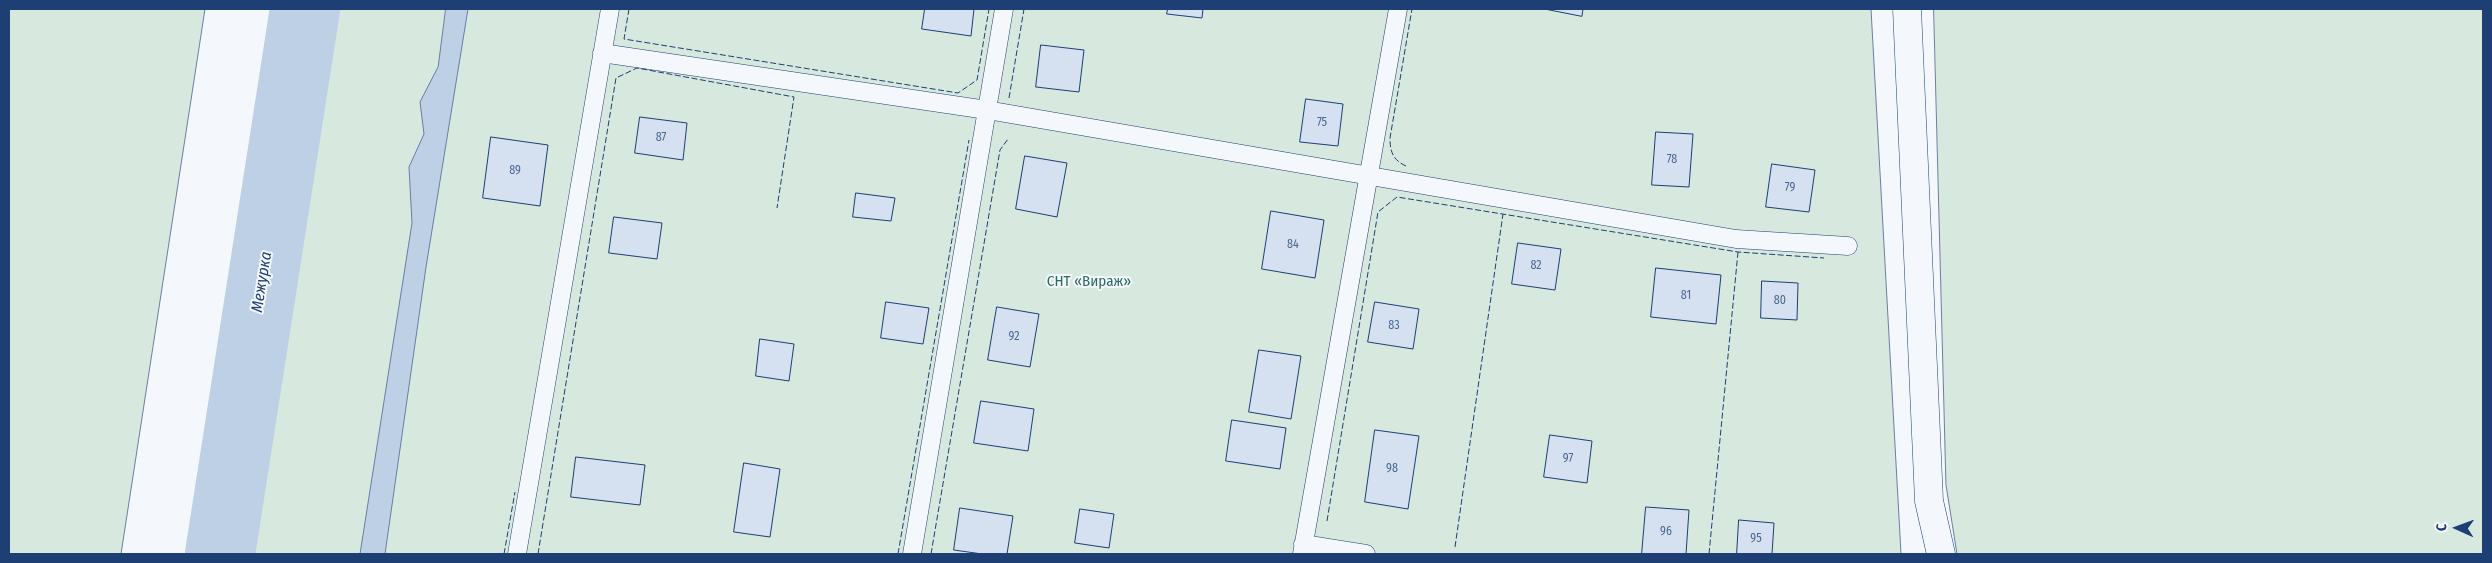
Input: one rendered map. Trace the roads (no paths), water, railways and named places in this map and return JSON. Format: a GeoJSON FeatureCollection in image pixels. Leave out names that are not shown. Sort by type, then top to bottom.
{"type":"FeatureCollection","features":[{"type":"Feature","properties":{"kind":"street"},"geometry":{"type":"LineString","coordinates":[[1907,9],[1928,500],[1942,554]]}},
{"type":"Feature","properties":{"kind":"lane"},"geometry":{"type":"LineString","coordinates":[[517,554],[610,9]]}},
{"type":"Feature","properties":{"kind":"lane"},"geometry":{"type":"LineString","coordinates":[[912,554],[1004,9]]}},
{"type":"Feature","properties":{"kind":"lane"},"geometry":{"type":"LineString","coordinates":[[1366,554],[1302,549],[1398,9]]}},
{"type":"Feature","properties":{"kind":"lane"},"geometry":{"type":"LineString","coordinates":[[602,53],[987,110],[1736,240],[1848,246]]}},
{"type":"Feature","properties":{"kind":"water"},"geometry":{"type":"Polygon","coordinates":[[[446,9],[468,9],[426,267],[385,554],[360,554],[412,223],[409,167],[424,134],[420,102],[438,67],[446,9]]]}},
{"type":"Feature","properties":{"kind":"waterway","name":"Межурка"},"geometry":{"type":"LineString","coordinates":[[220,554],[305,9]]}},
{"type":"Feature","properties":{"kind":"park label","name":"СНТ «Вираж»"},"geometry":{"type":"Point","coordinates":[1089,282]}}]}
